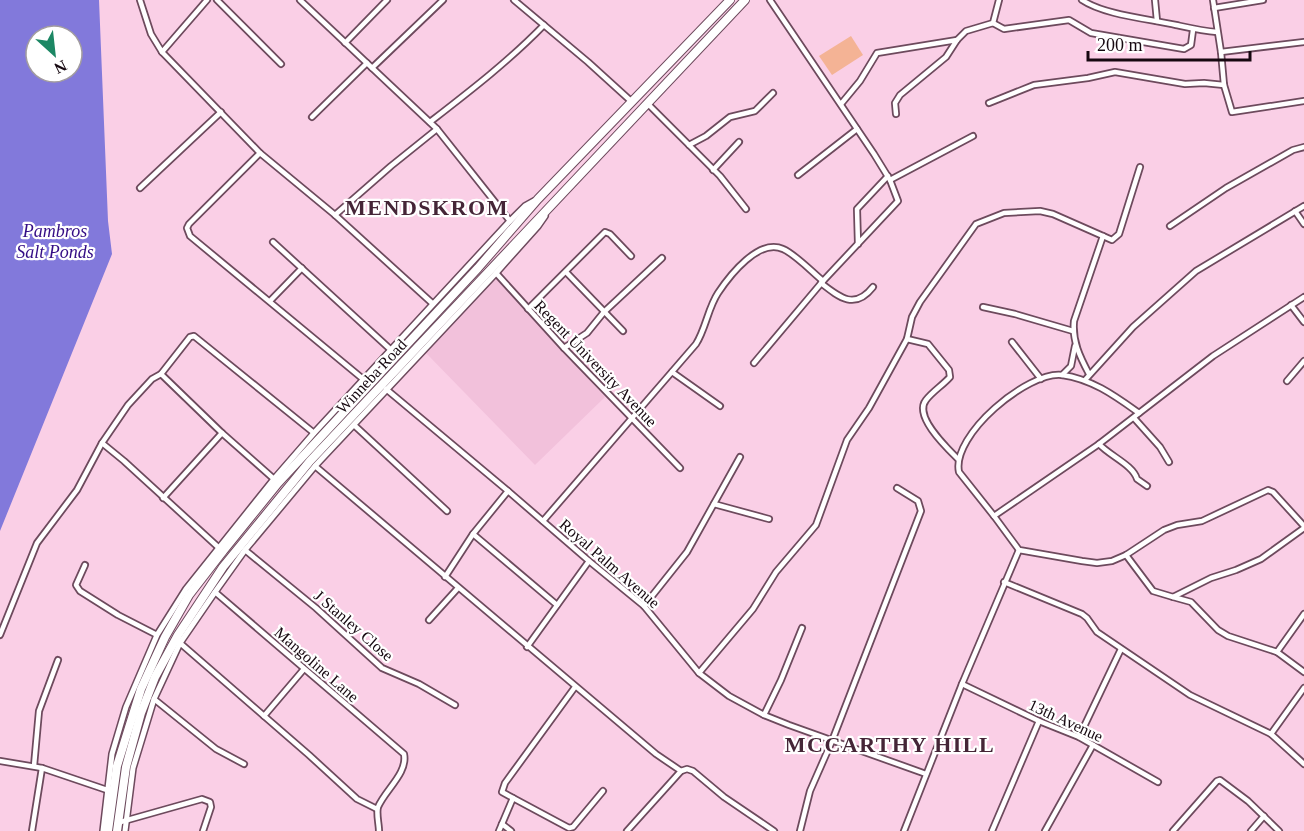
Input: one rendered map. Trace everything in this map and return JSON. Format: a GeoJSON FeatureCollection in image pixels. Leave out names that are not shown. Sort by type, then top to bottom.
{"type":"FeatureCollection","features":[{"type":"Feature","properties":{"kind":"highway","name":"Winneba Road"},"geometry":{"type":"LineString","coordinates":[[108,831],[117,766],[127,730],[146,679],[165,637],[189,596],[252,510],[478,268],[538,199],[730,0]]}},
{"type":"Feature","properties":{"kind":"highway","name":"Winneba Road"},"geometry":{"type":"LineString","coordinates":[[120,825],[129,756],[141,713],[155,677],[178,634],[223,567],[265,520],[309,461],[745,0]]}},
{"type":"Feature","properties":{"kind":"highway"},"geometry":{"type":"LineString","coordinates":[[682,49],[689,50],[694,56]]}},
{"type":"Feature","properties":{"kind":"street"},"geometry":{"type":"LineString","coordinates":[[140,0],[151,34],[162,52],[260,153],[335,215],[432,303]]}},
{"type":"Feature","properties":{"kind":"street"},"geometry":{"type":"LineString","coordinates":[[162,52],[207,0]]}},
{"type":"Feature","properties":{"kind":"street"},"geometry":{"type":"LineString","coordinates":[[217,0],[281,64]]}},
{"type":"Feature","properties":{"kind":"street"},"geometry":{"type":"LineString","coordinates":[[300,0],[437,129],[510,221]]}},
{"type":"Feature","properties":{"kind":"street"},"geometry":{"type":"LineString","coordinates":[[372,68],[443,0]]}},
{"type":"Feature","properties":{"kind":"street"},"geometry":{"type":"LineString","coordinates":[[514,0],[632,102]]}},
{"type":"Feature","properties":{"kind":"street"},"geometry":{"type":"LineString","coordinates":[[754,363],[822,282],[898,201],[889,178],[770,0]]}},
{"type":"Feature","properties":{"kind":"street"},"geometry":{"type":"LineString","coordinates":[[993,23],[999,0]]}},
{"type":"Feature","properties":{"kind":"street"},"geometry":{"type":"LineString","coordinates":[[1082,0],[1102,9],[1193,30],[1217,32]]}},
{"type":"Feature","properties":{"kind":"street"},"geometry":{"type":"LineString","coordinates":[[1101,0],[1102,9]]}},
{"type":"Feature","properties":{"kind":"street"},"geometry":{"type":"LineString","coordinates":[[1155,0],[1157,21]]}},
{"type":"Feature","properties":{"kind":"street"},"geometry":{"type":"LineString","coordinates":[[1213,0],[1224,85],[1232,112],[1304,101]]}},
{"type":"Feature","properties":{"kind":"street"},"geometry":{"type":"LineString","coordinates":[[1214,8],[1263,0]]}},
{"type":"Feature","properties":{"kind":"street"},"geometry":{"type":"LineString","coordinates":[[345,43],[385,1]]}},
{"type":"Feature","properties":{"kind":"street"},"geometry":{"type":"LineString","coordinates":[[896,114],[896,103],[900,95],[946,57],[957,40],[971,28],[993,23],[1004,29],[1069,20],[1091,33],[1184,49],[1191,45],[1193,30]]}},
{"type":"Feature","properties":{"kind":"street"},"geometry":{"type":"LineString","coordinates":[[430,122],[516,54],[544,25]]}},
{"type":"Feature","properties":{"kind":"street"},"geometry":{"type":"LineString","coordinates":[[842,105],[877,53],[957,40]]}},
{"type":"Feature","properties":{"kind":"street"},"geometry":{"type":"LineString","coordinates":[[1221,52],[1304,42]]}},
{"type":"Feature","properties":{"kind":"street"},"geometry":{"type":"LineString","coordinates":[[312,117],[367,63]]}},
{"type":"Feature","properties":{"kind":"street"},"geometry":{"type":"LineString","coordinates":[[988,103],[1034,85],[1115,72],[1185,84],[1224,85]]}},
{"type":"Feature","properties":{"kind":"street"},"geometry":{"type":"LineString","coordinates":[[690,145],[706,136],[730,117],[755,111],[773,93]]}},
{"type":"Feature","properties":{"kind":"street"},"geometry":{"type":"LineString","coordinates":[[647,103],[690,145],[746,209]]}},
{"type":"Feature","properties":{"kind":"street"},"geometry":{"type":"LineString","coordinates":[[141,188],[221,112]]}},
{"type":"Feature","properties":{"kind":"street"},"geometry":{"type":"LineString","coordinates":[[335,215],[437,129]]}},
{"type":"Feature","properties":{"kind":"street"},"geometry":{"type":"LineString","coordinates":[[798,174],[857,129]]}},
{"type":"Feature","properties":{"kind":"street"},"geometry":{"type":"LineString","coordinates":[[858,244],[857,209],[859,205],[889,178],[973,136]]}},
{"type":"Feature","properties":{"kind":"street"},"geometry":{"type":"LineString","coordinates":[[713,170],[739,142]]}},
{"type":"Feature","properties":{"kind":"street"},"geometry":{"type":"LineString","coordinates":[[1170,226],[1226,188],[1293,150],[1304,147]]}},
{"type":"Feature","properties":{"kind":"street"},"geometry":{"type":"LineString","coordinates":[[260,153],[187,228],[190,236],[363,379]]}},
{"type":"Feature","properties":{"kind":"street"},"geometry":{"type":"LineString","coordinates":[[699,674],[753,609],[776,572],[816,525],[847,440],[869,408],[907,339],[912,316],[976,224],[1004,213],[1040,211],[1053,214],[1112,240],[1119,234],[1140,167]]}},
{"type":"Feature","properties":{"kind":"street"},"geometry":{"type":"LineString","coordinates":[[103,831],[112,754],[126,707],[157,635],[186,589],[218,547],[252,510],[274,479],[314,433],[510,221],[525,206],[538,199]]}},
{"type":"Feature","properties":{"kind":"street"},"geometry":{"type":"LineString","coordinates":[[120,825],[133,768],[154,699],[180,644],[214,591],[265,520],[496,273],[538,226],[550,206]]}},
{"type":"Feature","properties":{"kind":"street"},"geometry":{"type":"LineString","coordinates":[[1086,380],[1133,327],[1196,271],[1304,206]]}},
{"type":"Feature","properties":{"kind":"street"},"geometry":{"type":"LineString","coordinates":[[1295,211],[1304,224]]}},
{"type":"Feature","properties":{"kind":"street"},"geometry":{"type":"LineString","coordinates":[[528,309],[606,232],[631,256]]}},
{"type":"Feature","properties":{"kind":"street"},"geometry":{"type":"LineString","coordinates":[[1089,374],[1075,343],[1073,331],[1074,321],[1102,236]]}},
{"type":"Feature","properties":{"kind":"street"},"geometry":{"type":"LineString","coordinates":[[273,242],[390,349]]}},
{"type":"Feature","properties":{"kind":"street"},"geometry":{"type":"LineString","coordinates":[[543,521],[696,344],[704,331],[719,292],[753,254],[771,246],[784,249],[841,297],[854,300],[864,296],[873,286]]}},
{"type":"Feature","properties":{"kind":"street"},"geometry":{"type":"LineString","coordinates":[[564,348],[582,338],[604,312],[662,258]]}},
{"type":"Feature","properties":{"kind":"street"},"geometry":{"type":"LineString","coordinates":[[270,301],[302,268]]}},
{"type":"Feature","properties":{"kind":"street"},"geometry":{"type":"LineString","coordinates":[[566,272],[623,331]]}},
{"type":"Feature","properties":{"kind":"street","name":"Regent University Avenue"},"geometry":{"type":"LineString","coordinates":[[496,273],[564,348],[680,468]]}},
{"type":"Feature","properties":{"kind":"street"},"geometry":{"type":"LineString","coordinates":[[994,516],[1099,444],[1213,356],[1304,297]]}},
{"type":"Feature","properties":{"kind":"street"},"geometry":{"type":"LineString","coordinates":[[1291,305],[1304,322]]}},
{"type":"Feature","properties":{"kind":"street"},"geometry":{"type":"LineString","coordinates":[[983,307],[1073,331]]}},
{"type":"Feature","properties":{"kind":"street"},"geometry":{"type":"LineString","coordinates":[[0,635],[37,543],[77,490],[102,443],[139,392],[152,379],[161,374],[190,337],[194,336],[314,433]]}},
{"type":"Feature","properties":{"kind":"street"},"geometry":{"type":"LineString","coordinates":[[907,339],[928,344],[949,370],[950,377],[925,401],[923,412],[932,430],[958,459]]}},
{"type":"Feature","properties":{"kind":"street"},"geometry":{"type":"LineString","coordinates":[[1012,342],[1041,378]]}},
{"type":"Feature","properties":{"kind":"street"},"geometry":{"type":"LineString","coordinates":[[1062,375],[1071,366],[1075,343]]}},
{"type":"Feature","properties":{"kind":"street"},"geometry":{"type":"LineString","coordinates":[[1287,381],[1304,361]]}},
{"type":"Feature","properties":{"kind":"street"},"geometry":{"type":"LineString","coordinates":[[672,372],[720,406]]}},
{"type":"Feature","properties":{"kind":"street"},"geometry":{"type":"LineString","coordinates":[[161,374],[274,479]]}},
{"type":"Feature","properties":{"kind":"street"},"geometry":{"type":"LineString","coordinates":[[1139,413],[1086,380],[1062,375],[1041,378],[1003,402],[983,418],[967,438],[958,459],[959,471],[1019,550],[1097,563],[1112,561],[1126,555],[1164,530],[1177,525],[1202,521],[1268,490],[1273,492],[1304,527],[1261,559],[1211,578],[1173,597]]}},
{"type":"Feature","properties":{"kind":"street","name":"Royal Palm Avenue"},"geometry":{"type":"LineString","coordinates":[[386,389],[644,606],[699,674],[741,704],[832,741],[926,774]]}},
{"type":"Feature","properties":{"kind":"street"},"geometry":{"type":"LineString","coordinates":[[1134,418],[1160,447],[1169,462]]}},
{"type":"Feature","properties":{"kind":"street"},"geometry":{"type":"LineString","coordinates":[[354,425],[447,511]]}},
{"type":"Feature","properties":{"kind":"street"},"geometry":{"type":"LineString","coordinates":[[164,498],[222,433]]}},
{"type":"Feature","properties":{"kind":"street"},"geometry":{"type":"LineString","coordinates":[[102,443],[218,547]]}},
{"type":"Feature","properties":{"kind":"street"},"geometry":{"type":"LineString","coordinates":[[1099,444],[1108,454],[1131,468],[1137,479],[1147,486]]}},
{"type":"Feature","properties":{"kind":"street"},"geometry":{"type":"LineString","coordinates":[[644,606],[687,552],[740,457]]}},
{"type":"Feature","properties":{"kind":"street"},"geometry":{"type":"LineString","coordinates":[[315,466],[527,647],[656,754],[681,771]]}},
{"type":"Feature","properties":{"kind":"street"},"geometry":{"type":"LineString","coordinates":[[800,831],[810,790],[832,741],[921,511],[918,501],[897,488]]}},
{"type":"Feature","properties":{"kind":"street"},"geometry":{"type":"LineString","coordinates":[[445,577],[473,534],[508,491]]}},
{"type":"Feature","properties":{"kind":"street"},"geometry":{"type":"LineString","coordinates":[[714,504],[769,519]]}},
{"type":"Feature","properties":{"kind":"street"},"geometry":{"type":"LineString","coordinates":[[473,534],[557,605]]}},
{"type":"Feature","properties":{"kind":"street","name":"J Stanley Close"},"geometry":{"type":"LineString","coordinates":[[245,550],[316,608],[382,668],[419,684],[455,705]]}},
{"type":"Feature","properties":{"kind":"street"},"geometry":{"type":"LineString","coordinates":[[904,831],[962,684],[1019,550]]}},
{"type":"Feature","properties":{"kind":"street"},"geometry":{"type":"LineString","coordinates":[[1126,555],[1153,591],[1191,602],[1218,630],[1228,636],[1277,651],[1304,672]]}},
{"type":"Feature","properties":{"kind":"street"},"geometry":{"type":"LineString","coordinates":[[527,647],[589,561]]}},
{"type":"Feature","properties":{"kind":"street"},"geometry":{"type":"LineString","coordinates":[[85,565],[76,585],[77,588],[118,615],[157,635]]}},
{"type":"Feature","properties":{"kind":"street"},"geometry":{"type":"LineString","coordinates":[[1004,582],[1082,614],[1097,632],[1121,649],[1190,695],[1271,734],[1304,764]]}},
{"type":"Feature","properties":{"kind":"street"},"geometry":{"type":"LineString","coordinates":[[429,620],[458,588]]}},
{"type":"Feature","properties":{"kind":"street","name":"Mangoline Lane"},"geometry":{"type":"LineString","coordinates":[[214,591],[404,754],[402,768],[377,809]]}},
{"type":"Feature","properties":{"kind":"street"},"geometry":{"type":"LineString","coordinates":[[1277,651],[1304,614]]}},
{"type":"Feature","properties":{"kind":"street"},"geometry":{"type":"LineString","coordinates":[[764,714],[781,680],[802,628]]}},
{"type":"Feature","properties":{"kind":"street"},"geometry":{"type":"LineString","coordinates":[[180,644],[357,799],[377,809],[379,831]]}},
{"type":"Feature","properties":{"kind":"street"},"geometry":{"type":"LineString","coordinates":[[1078,736],[1121,649]]}},
{"type":"Feature","properties":{"kind":"street"},"geometry":{"type":"LineString","coordinates":[[34,766],[39,711],[58,660]]}},
{"type":"Feature","properties":{"kind":"street"},"geometry":{"type":"LineString","coordinates":[[264,716],[304,669]]}},
{"type":"Feature","properties":{"kind":"street","name":"13th Avenue"},"geometry":{"type":"LineString","coordinates":[[962,684],[1039,721],[1078,736],[1158,782]]}},
{"type":"Feature","properties":{"kind":"street"},"geometry":{"type":"LineString","coordinates":[[575,687],[505,783],[502,792],[569,828],[603,791]]}},
{"type":"Feature","properties":{"kind":"street"},"geometry":{"type":"LineString","coordinates":[[1271,734],[1304,688]]}},
{"type":"Feature","properties":{"kind":"street"},"geometry":{"type":"LineString","coordinates":[[154,699],[216,749],[244,764]]}},
{"type":"Feature","properties":{"kind":"street"},"geometry":{"type":"LineString","coordinates":[[992,831],[1039,721]]}},
{"type":"Feature","properties":{"kind":"street"},"geometry":{"type":"LineString","coordinates":[[1045,831],[1093,745]]}},
{"type":"Feature","properties":{"kind":"street"},"geometry":{"type":"LineString","coordinates":[[0,761],[42,768],[106,790]]}},
{"type":"Feature","properties":{"kind":"street"},"geometry":{"type":"LineString","coordinates":[[32,831],[42,768]]}},
{"type":"Feature","properties":{"kind":"street"},"geometry":{"type":"LineString","coordinates":[[627,831],[681,771],[687,769],[693,771],[724,797],[774,831]]}},
{"type":"Feature","properties":{"kind":"street"},"geometry":{"type":"LineString","coordinates":[[1173,831],[1220,780],[1224,780],[1279,831]]}},
{"type":"Feature","properties":{"kind":"street"},"geometry":{"type":"LineString","coordinates":[[499,831],[513,798]]}},
{"type":"Feature","properties":{"kind":"street"},"geometry":{"type":"LineString","coordinates":[[120,825],[202,799],[210,802],[212,807],[203,831]]}},
{"type":"Feature","properties":{"kind":"street"},"geometry":{"type":"LineString","coordinates":[[1251,831],[1264,816]]}},
{"type":"Feature","properties":{"kind":"street"},"geometry":{"type":"LineString","coordinates":[[502,824],[511,831]]}},
{"type":"Feature","properties":{"kind":"street"},"geometry":{"type":"LineString","coordinates":[[120,825],[125,831]]}},
{"type":"Feature","properties":{"kind":"shaded area"},"geometry":{"type":"Polygon","coordinates":[[[851,36],[863,55],[832,75],[819,56],[851,36]]]}},
{"type":"Feature","properties":{"kind":"shaded area"},"geometry":{"type":"Polygon","coordinates":[[[496,278],[605,397],[535,465],[425,352],[496,278]]]}},
{"type":"Feature","properties":{"kind":"water","name":"Pambros Salt Ponds"},"geometry":{"type":"Polygon","coordinates":[[[0,0],[99,0],[108,221],[112,254],[0,531],[0,0]]]}},
{"type":"Feature","properties":{"kind":"district","name":"MENDSKROM"},"geometry":{"type":"Point","coordinates":[427,207]}},
{"type":"Feature","properties":{"kind":"district","name":"MCCARTHY HILL"},"geometry":{"type":"Point","coordinates":[890,744]}}]}
